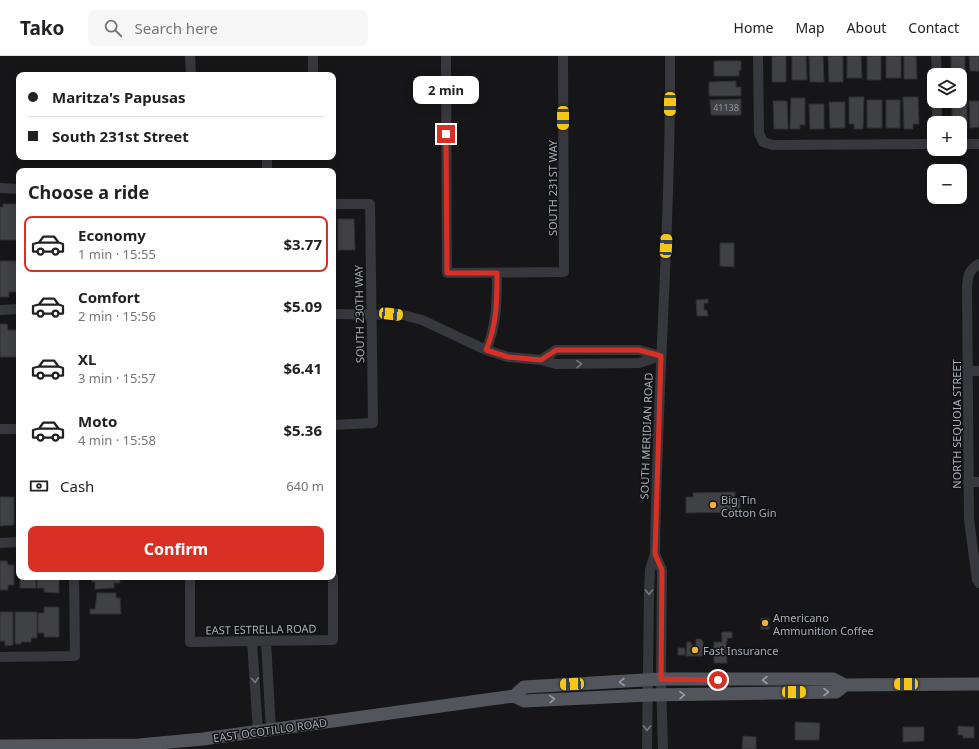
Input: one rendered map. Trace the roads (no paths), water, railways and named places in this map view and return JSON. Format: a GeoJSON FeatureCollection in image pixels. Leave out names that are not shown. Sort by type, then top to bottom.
{"type":"FeatureCollection","features":[{"type":"Feature","properties":{"kind":"main road"},"geometry":{"type":"LineString","coordinates":[[845,685],[836,692],[648,695],[524,701],[514,696],[524,687],[655,680],[833,679],[845,685],[979,684]]}},
{"type":"Feature","properties":{"kind":"main road","name":"EAST OCOTILLO ROAD"},"geometry":{"type":"LineString","coordinates":[[0,746],[140,745],[265,732],[514,696]]}},
{"type":"Feature","properties":{"kind":"street"},"geometry":{"type":"LineString","coordinates":[[190,56],[191,72]]}},
{"type":"Feature","properties":{"kind":"street"},"geometry":{"type":"LineString","coordinates":[[313,56],[313,72]]}},
{"type":"Feature","properties":{"kind":"street"},"geometry":{"type":"LineString","coordinates":[[446,56],[447,273],[497,273],[495,318],[492,336],[486,350]]}},
{"type":"Feature","properties":{"kind":"street","name":"SOUTH 231ST WAY"},"geometry":{"type":"LineString","coordinates":[[497,273],[564,272],[563,56]]}},
{"type":"Feature","properties":{"kind":"street","name":"SOUTH MERIDIAN ROAD"},"geometry":{"type":"LineString","coordinates":[[647,749],[648,695],[655,680],[662,570],[655,554],[669,168],[670,56]]}},
{"type":"Feature","properties":{"kind":"street"},"geometry":{"type":"LineString","coordinates":[[758,56],[759,133],[763,142],[773,145],[927,144]]}},
{"type":"Feature","properties":{"kind":"street"},"geometry":{"type":"LineString","coordinates":[[936,56],[936,68]]}},
{"type":"Feature","properties":{"kind":"street"},"geometry":{"type":"LineString","coordinates":[[967,144],[979,144]]}},
{"type":"Feature","properties":{"kind":"street"},"geometry":{"type":"LineString","coordinates":[[0,188],[16,189]]}},
{"type":"Feature","properties":{"kind":"street","name":"SOUTH 230TH WAY"},"geometry":{"type":"LineString","coordinates":[[336,204],[370,204],[373,423],[336,424]]}},
{"type":"Feature","properties":{"kind":"street","name":"NORTH SEQUOIA STREET"},"geometry":{"type":"LineString","coordinates":[[977,265],[968,274],[967,371],[969,519],[977,580],[979,583]]}},
{"type":"Feature","properties":{"kind":"street"},"geometry":{"type":"LineString","coordinates":[[0,310],[16,310]]}},
{"type":"Feature","properties":{"kind":"street"},"geometry":{"type":"LineString","coordinates":[[336,314],[403,315],[422,320],[486,350],[508,357],[541,360],[556,364],[639,363],[661,356]]}},
{"type":"Feature","properties":{"kind":"street"},"geometry":{"type":"LineString","coordinates":[[541,360],[556,350],[639,350],[661,356]]}},
{"type":"Feature","properties":{"kind":"street"},"geometry":{"type":"LineString","coordinates":[[967,371],[979,371]]}},
{"type":"Feature","properties":{"kind":"street"},"geometry":{"type":"LineString","coordinates":[[0,429],[16,429]]}},
{"type":"Feature","properties":{"kind":"street"},"geometry":{"type":"LineString","coordinates":[[968,482],[979,482]]}},
{"type":"Feature","properties":{"kind":"street"},"geometry":{"type":"LineString","coordinates":[[0,542],[16,542]]}},
{"type":"Feature","properties":{"kind":"street"},"geometry":{"type":"LineString","coordinates":[[0,657],[75,656],[74,580]]}},
{"type":"Feature","properties":{"kind":"street","name":"EAST ESTRELLA ROAD"},"geometry":{"type":"LineString","coordinates":[[190,580],[190,642],[333,640],[333,580]]}},
{"type":"Feature","properties":{"kind":"street"},"geometry":{"type":"LineString","coordinates":[[252,641],[265,732]]}},
{"type":"Feature","properties":{"kind":"street"},"geometry":{"type":"LineString","coordinates":[[265,732],[266,641]]}},
{"type":"Feature","properties":{"kind":"street","name":"SOUTH MERIDIAN ROAD"},"geometry":{"type":"LineString","coordinates":[[655,680],[662,695],[663,749]]}},
{"type":"Feature","properties":{"kind":"place","name":"Big Tin Cotton Gin"},"geometry":{"type":"Point","coordinates":[713,505]}},
{"type":"Feature","properties":{"kind":"place","name":"Americano Ammunition Coffee"},"geometry":{"type":"Point","coordinates":[765,623]}},
{"type":"Feature","properties":{"kind":"place","name":"Fast Insurance"},"geometry":{"type":"Point","coordinates":[695,650]}}]}
